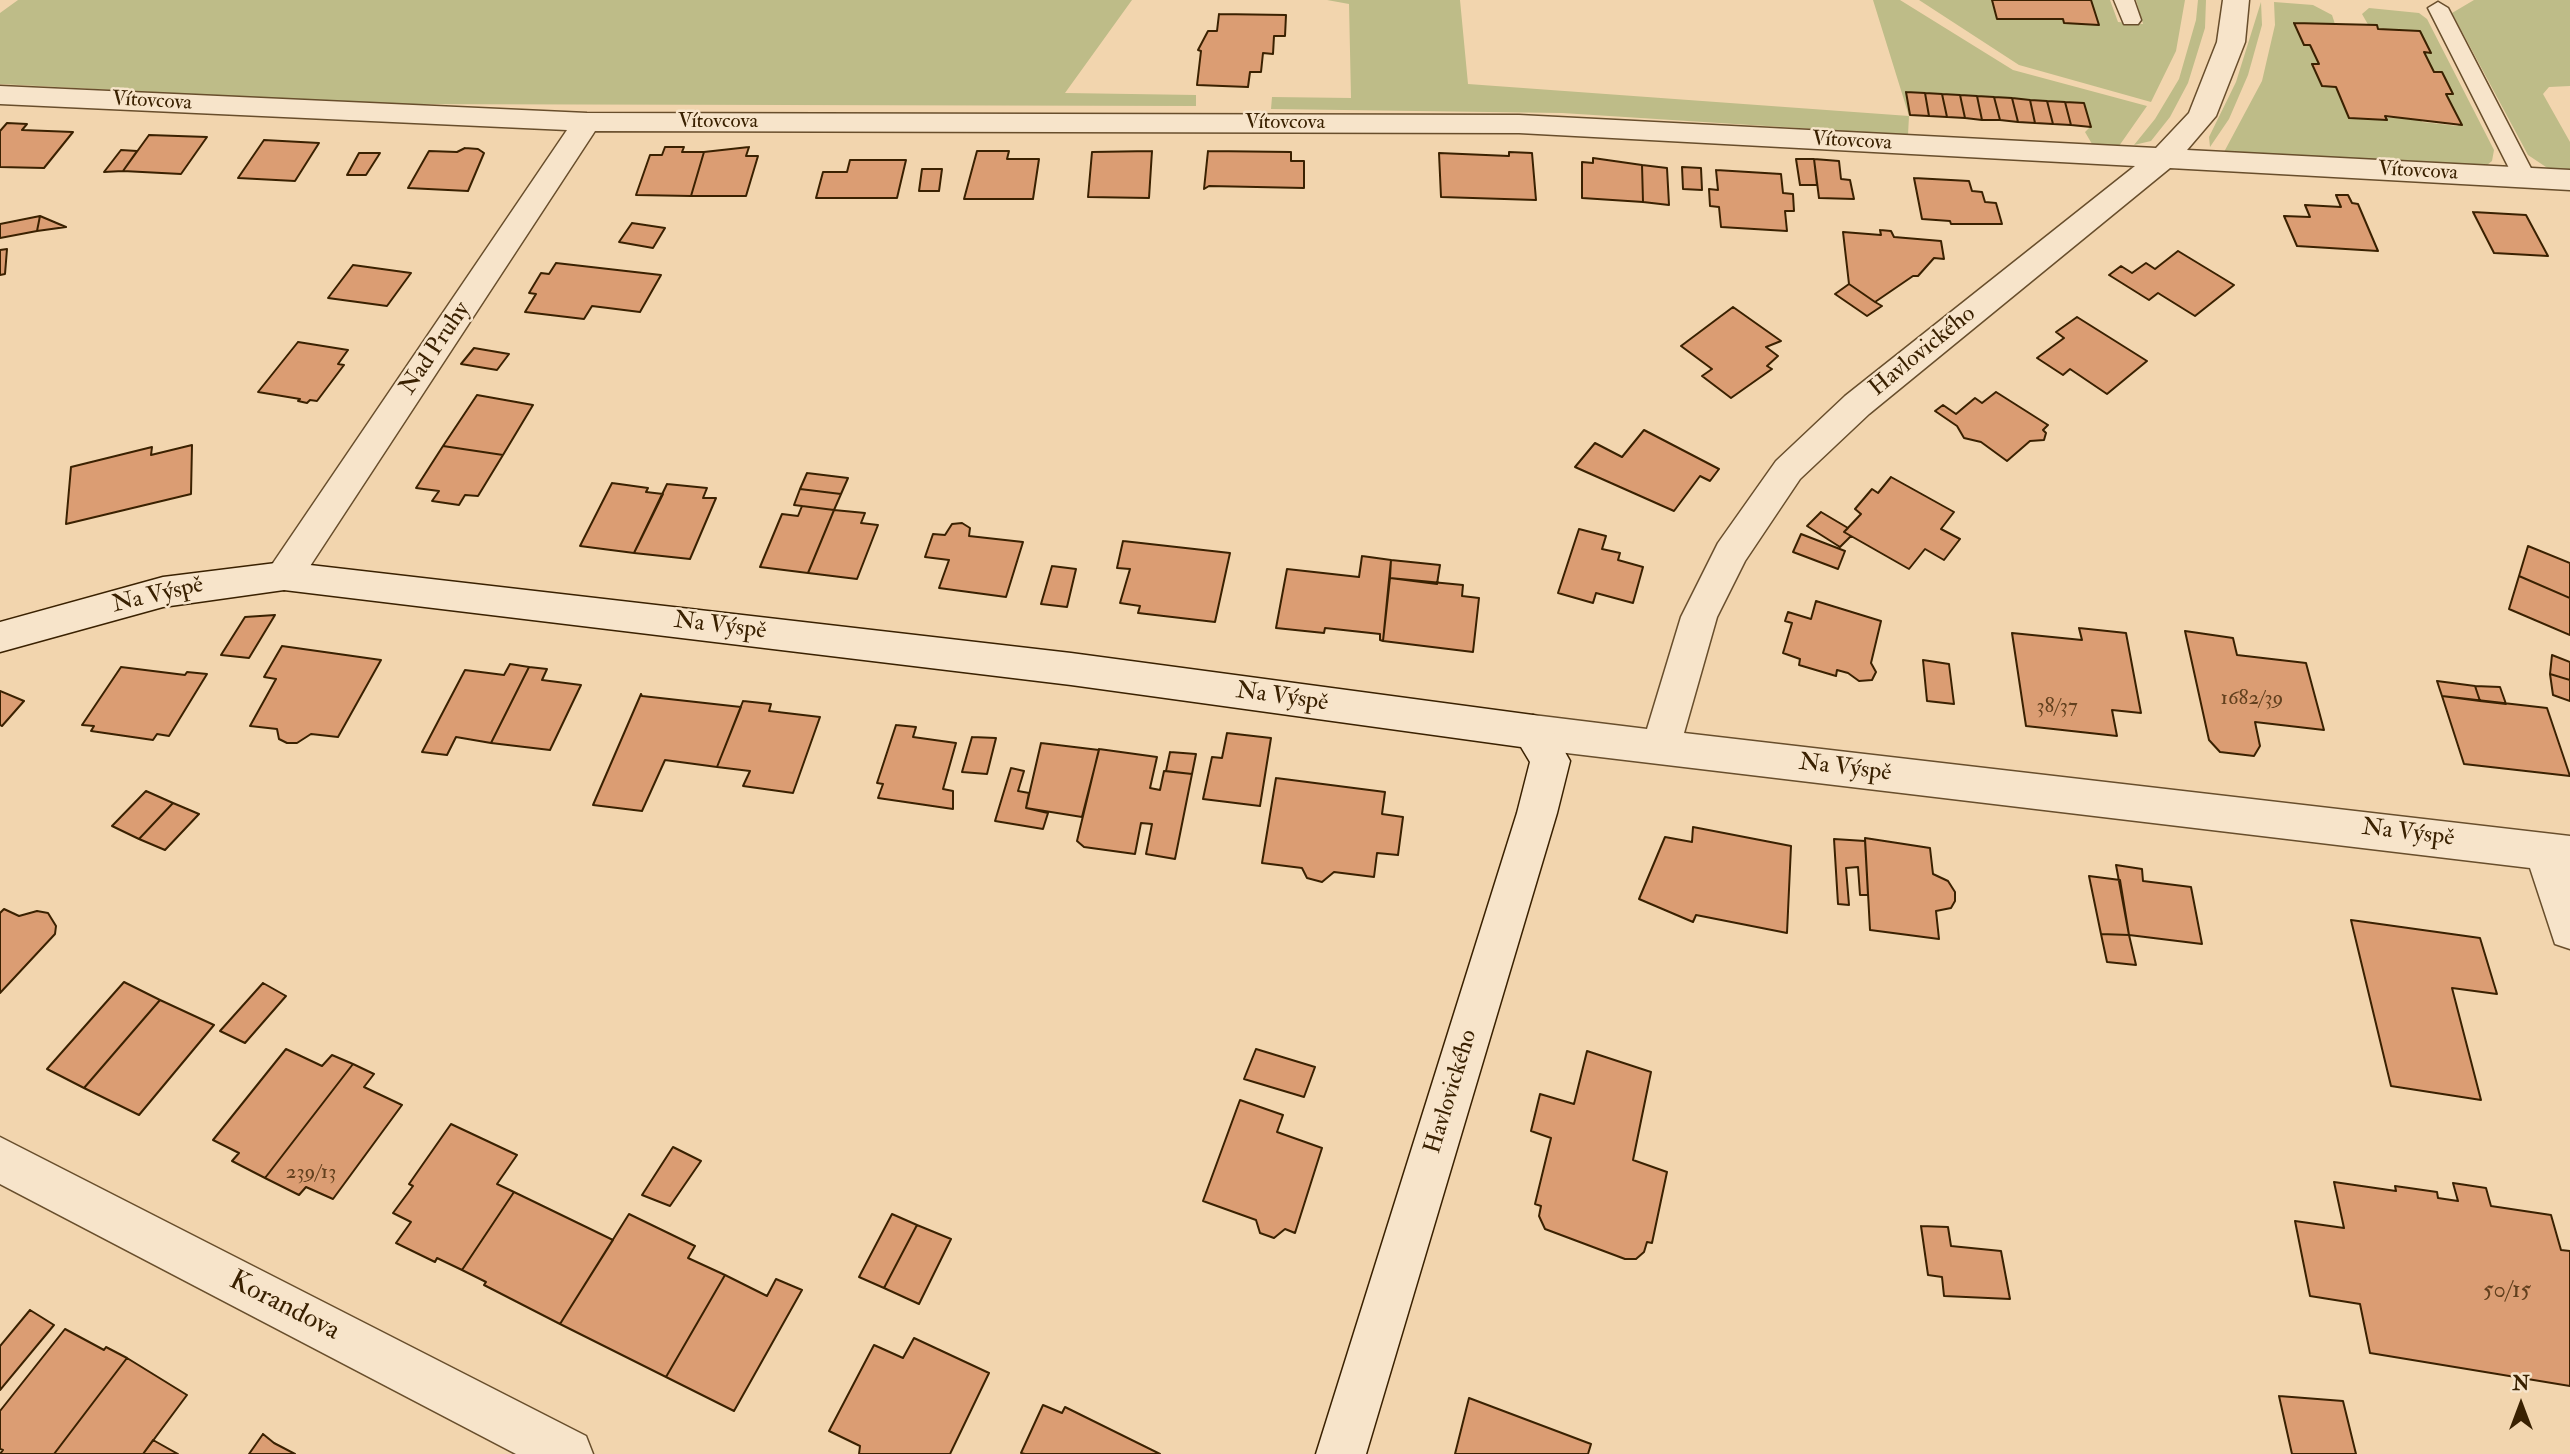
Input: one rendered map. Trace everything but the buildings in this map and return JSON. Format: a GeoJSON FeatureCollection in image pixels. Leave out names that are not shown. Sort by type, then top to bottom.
{"type":"FeatureCollection","features":[{"type":"Feature","properties":{"kind":"street","name":"Havlovického"},"geometry":{"type":"LineString","coordinates":[[1661,747],[1699,617],[1731,553],[1788,470],[1857,405],[2164,159],[2202,116],[2231,42],[2236,0]]}},
{"type":"Feature","properties":{"kind":"street","name":"Vítovcova"},"geometry":{"type":"LineString","coordinates":[[0,95],[587,122],[1519,124],[2570,180]]}},
{"type":"Feature","properties":{"kind":"street","name":"Nad Pruhy"},"geometry":{"type":"LineString","coordinates":[[284,576],[587,122]]}},
{"type":"Feature","properties":{"kind":"street","name":"Na Výspě"},"geometry":{"type":"LineString","coordinates":[[0,637],[163,592],[284,576],[1071,669],[1533,732],[2557,852]]}},
{"type":"Feature","properties":{"kind":"street","name":"Havlovického"},"geometry":{"type":"LineString","coordinates":[[1341,1454],[1537,813],[1550,761],[1533,732]]}},
{"type":"Feature","properties":{"kind":"street"},"geometry":{"type":"LineString","coordinates":[[2557,852],[2570,930]]}},
{"type":"Feature","properties":{"kind":"street","name":"Korandova"},"geometry":{"type":"LineString","coordinates":[[0,1160],[568,1454]]}},
{"type":"Feature","properties":{"kind":"lane"},"geometry":{"type":"LineString","coordinates":[[2124,0],[2131,19]]}},
{"type":"Feature","properties":{"kind":"lane"},"geometry":{"type":"LineString","coordinates":[[2438,8],[2525,178]]}},
{"type":"Feature","properties":{"kind":"shaded area"},"geometry":{"type":"Polygon","coordinates":[[[18,0],[1132,0],[1065,93],[1196,95],[1196,106],[378,104],[0,84],[0,13],[18,0]]]}},
{"type":"Feature","properties":{"kind":"shaded area"},"geometry":{"type":"Polygon","coordinates":[[[1327,0],[1460,0],[1468,84],[1909,116],[1908,135],[1562,113],[1271,109],[1272,97],[1351,98],[1349,4],[1327,0]]]}},
{"type":"Feature","properties":{"kind":"shaded area"},"geometry":{"type":"Polygon","coordinates":[[[1873,0],[1900,0],[2013,70],[2147,106],[2119,146],[2092,144],[2085,132],[2091,126],[2084,103],[1907,92],[1909,116],[1873,0]]]}},
{"type":"Feature","properties":{"kind":"shaded area"},"geometry":{"type":"Polygon","coordinates":[[[1919,0],[1992,0],[1997,19],[2063,19],[2064,23],[2098,25],[2091,0],[2110,0],[2118,22],[2143,24],[2136,0],[2185,0],[2176,51],[2151,102],[2019,65],[1919,0]]]}},
{"type":"Feature","properties":{"kind":"shaded area"},"geometry":{"type":"Polygon","coordinates":[[[2198,0],[2206,0],[2205,28],[2188,83],[2170,117],[2151,141],[2134,145],[2155,119],[2179,79],[2196,20],[2198,0]]]}},
{"type":"Feature","properties":{"kind":"shaded area"},"geometry":{"type":"Polygon","coordinates":[[[2474,0],[2570,0],[2570,86],[2549,87],[2543,94],[2570,142],[2570,170],[2549,169],[2528,155],[2452,13],[2474,0]]]}},
{"type":"Feature","properties":{"kind":"shaded area"},"geometry":{"type":"Polygon","coordinates":[[[2261,2],[2262,25],[2248,75],[2229,119],[2210,147],[2209,137],[2236,82],[2261,2]]]}},
{"type":"Feature","properties":{"kind":"shaded area"},"geometry":{"type":"Polygon","coordinates":[[[2274,2],[2313,5],[2332,15],[2336,27],[2294,24],[2304,45],[2310,45],[2319,64],[2312,64],[2322,86],[2336,87],[2350,118],[2420,118],[2422,122],[2458,126],[2444,95],[2452,94],[2442,73],[2432,72],[2424,52],[2431,52],[2420,31],[2370,28],[2362,14],[2369,8],[2419,13],[2427,19],[2494,150],[2492,161],[2487,165],[2475,167],[2224,152],[2262,81],[2275,25],[2274,2]]]}}]}
